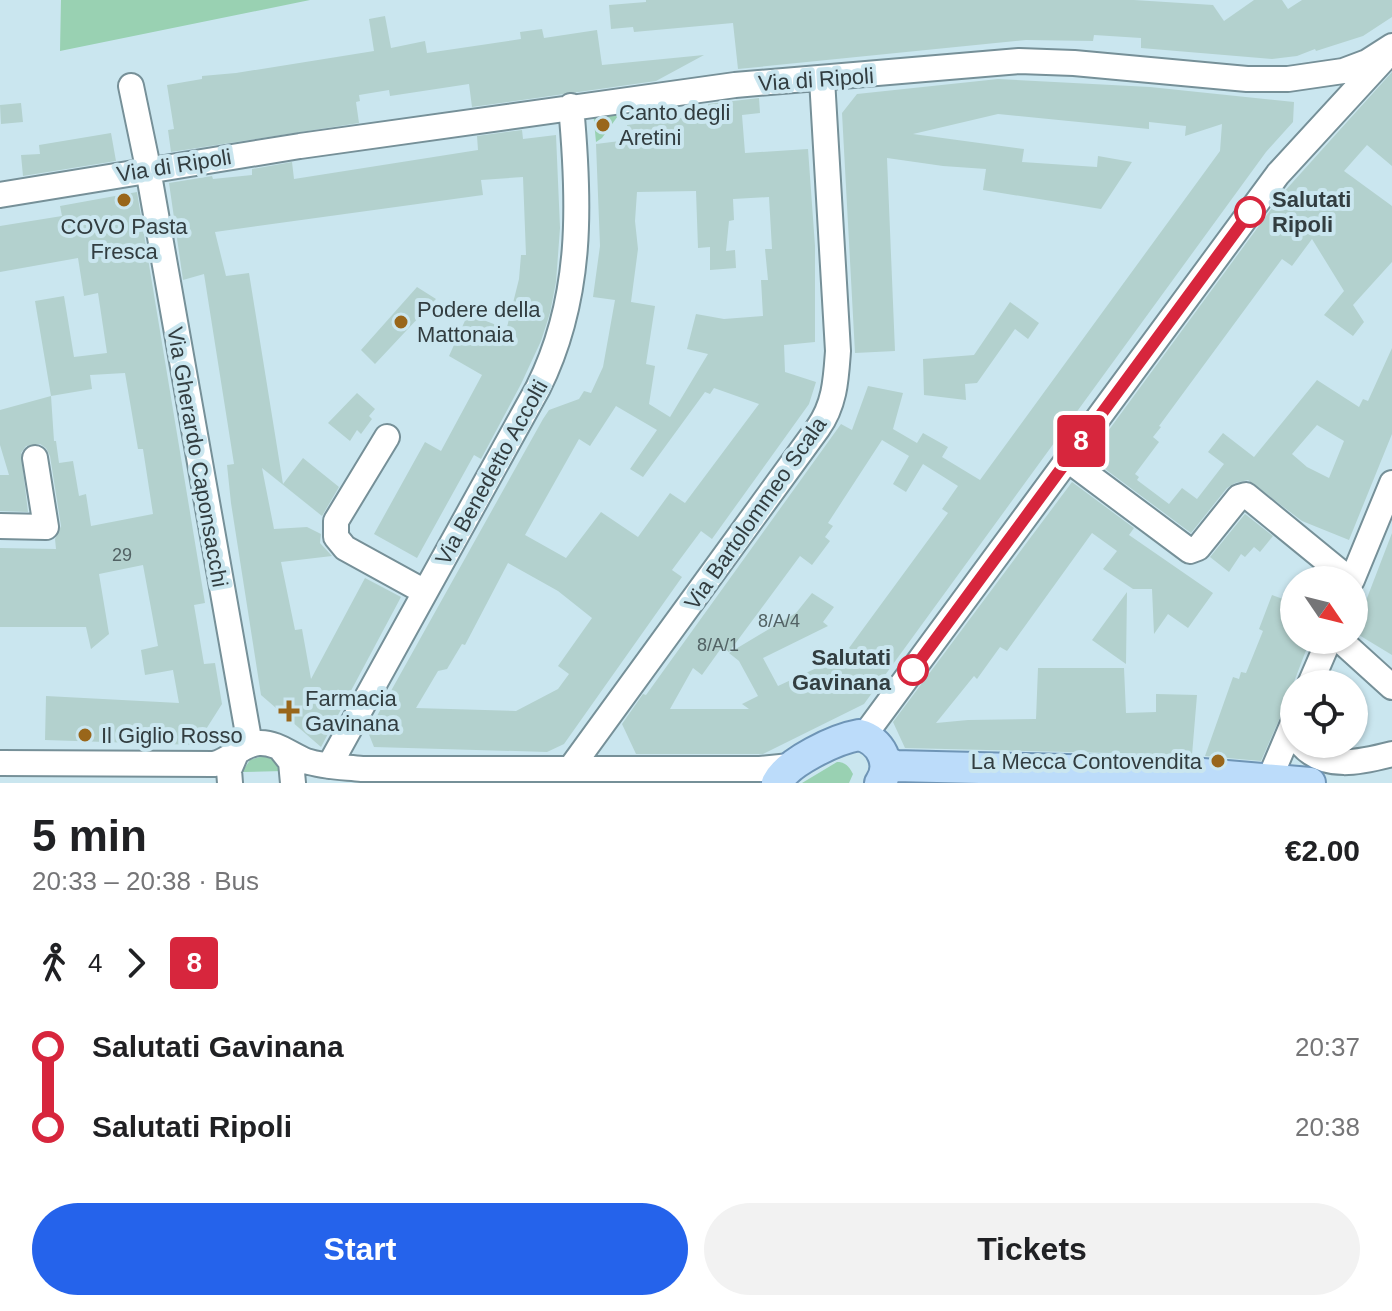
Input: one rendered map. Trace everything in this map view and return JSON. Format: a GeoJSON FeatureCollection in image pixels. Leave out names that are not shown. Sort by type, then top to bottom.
{"type":"FeatureCollection","features":[{"type":"Feature","properties":{"kind":"main road"},"geometry":{"type":"LineString","coordinates":[[783,775],[836,743],[856,735],[875,743],[883,772],[895,766],[1191,773],[1310,783]]}},
{"type":"Feature","properties":{"kind":"street","name":"Via di Ripoli"},"geometry":{"type":"LineString","coordinates":[[0,195],[148,169],[571,106],[735,85],[1038,61],[1247,79],[1288,79],[1343,71],[1392,48]]}},
{"type":"Feature","properties":{"kind":"street"},"geometry":{"type":"LineString","coordinates":[[864,736],[1278,174],[1392,48]]}},
{"type":"Feature","properties":{"kind":"street","name":"Via Bartolommeo Scala"},"geometry":{"type":"LineString","coordinates":[[570,769],[818,428],[835,393],[838,351],[822,79]]}},
{"type":"Feature","properties":{"kind":"street","name":"Via Gherardo Caponsacchi"},"geometry":{"type":"LineString","coordinates":[[131,86],[237,681],[243,750]]}},
{"type":"Feature","properties":{"kind":"street","name":"Via Benedetto Accolti"},"geometry":{"type":"LineString","coordinates":[[329,766],[538,388],[554,353],[566,317],[576,252],[578,191],[571,106]]}},
{"type":"Feature","properties":{"kind":"street"},"geometry":{"type":"LineString","coordinates":[[387,437],[336,521],[336,537],[345,548],[425,592]]}},
{"type":"Feature","properties":{"kind":"street"},"geometry":{"type":"LineString","coordinates":[[0,526],[46,527],[35,458]]}},
{"type":"Feature","properties":{"kind":"street"},"geometry":{"type":"LineString","coordinates":[[1068,460],[1190,551],[1198,548],[1239,497],[1246,495],[1334,566]]}},
{"type":"Feature","properties":{"kind":"street"},"geometry":{"type":"LineString","coordinates":[[1357,566],[1392,483]]}},
{"type":"Feature","properties":{"kind":"street"},"geometry":{"type":"LineString","coordinates":[[1355,654],[1392,687]]}},
{"type":"Feature","properties":{"kind":"street"},"geometry":{"type":"LineString","coordinates":[[0,763],[214,764],[265,743],[329,766],[760,769],[783,775]]}},
{"type":"Feature","properties":{"kind":"street"},"geometry":{"type":"LineString","coordinates":[[280,748],[291,762],[293,783]]}},
{"type":"Feature","properties":{"kind":"street"},"geometry":{"type":"LineString","coordinates":[[230,783],[229,770],[243,750]]}},
{"type":"Feature","properties":{"kind":"street"},"geometry":{"type":"LineString","coordinates":[[1269,780],[1280,754]]}},
{"type":"Feature","properties":{"kind":"street"},"geometry":{"type":"LineString","coordinates":[[1321,758],[1332,762],[1366,760],[1392,754]]}},
{"type":"Feature","properties":{"kind":"green space"},"geometry":{"type":"Polygon","coordinates":[[[61,0],[310,0],[60,51],[61,0]]]}},
{"type":"Feature","properties":{"kind":"green space","name":"Canto degli Aretini"},"geometry":{"type":"Polygon","coordinates":[[[623,109],[602,138],[596,142],[593,111],[623,109]]]}},
{"type":"Feature","properties":{"kind":"green space"},"geometry":{"type":"Polygon","coordinates":[[[263,756],[276,760],[283,771],[242,772],[250,760],[263,756]]]}},
{"type":"Feature","properties":{"kind":"green space"},"geometry":{"type":"Polygon","coordinates":[[[837,762],[845,764],[853,774],[849,783],[802,783],[837,762]]]}},
{"type":"Feature","properties":{"kind":"building"},"geometry":{"type":"Polygon","coordinates":[[[646,0],[1134,0],[1213,5],[1224,21],[1254,0],[1282,0],[1288,9],[1302,0],[1392,0],[1392,17],[1363,36],[1297,56],[1272,59],[1141,48],[1141,38],[1094,35],[1093,41],[1026,40],[738,69],[733,23],[634,32],[633,27],[611,29],[609,5],[646,0]]]}},
{"type":"Feature","properties":{"kind":"building"},"geometry":{"type":"Polygon","coordinates":[[[385,16],[391,48],[425,41],[427,53],[521,39],[520,32],[542,29],[544,38],[597,30],[602,65],[704,55],[656,81],[472,107],[469,84],[390,96],[389,90],[359,95],[360,101],[356,102],[359,123],[171,152],[168,130],[174,129],[167,85],[202,79],[202,76],[374,51],[369,19],[385,16]]]}},
{"type":"Feature","properties":{"kind":"building"},"geometry":{"type":"Polygon","coordinates":[[[1392,72],[1392,166],[1367,145],[1344,171],[1392,206],[1392,262],[1353,305],[1364,322],[1353,336],[1324,315],[1344,291],[1312,239],[1292,266],[1282,259],[1159,426],[1153,437],[1159,442],[1135,474],[1139,477],[1137,480],[1169,504],[1182,488],[1197,499],[1224,464],[1208,452],[1223,433],[1254,457],[1317,380],[1359,407],[1363,399],[1368,401],[1392,348],[1392,434],[1349,540],[1302,521],[1248,480],[1227,488],[1191,533],[1089,457],[1283,193],[1392,72]],[[1317,425],[1292,454],[1307,467],[1329,478],[1344,441],[1317,425]]]}},
{"type":"Feature","properties":{"kind":"building"},"geometry":{"type":"Polygon","coordinates":[[[998,79],[1150,87],[1294,102],[1293,122],[1266,152],[864,704],[763,754],[636,754],[622,724],[841,424],[852,430],[868,386],[903,393],[893,429],[917,443],[923,433],[948,447],[942,457],[980,480],[1220,151],[1222,124],[1185,136],[1186,126],[1149,122],[1149,129],[998,114],[913,134],[1024,149],[1022,162],[1097,167],[1098,156],[1132,162],[1101,209],[983,190],[986,169],[887,158],[895,351],[855,353],[842,113],[857,94],[998,79]],[[882,440],[828,523],[833,526],[825,537],[830,541],[812,565],[800,556],[729,652],[722,647],[702,675],[693,668],[670,709],[749,709],[742,704],[758,696],[739,661],[729,653],[796,613],[812,593],[834,607],[823,622],[828,626],[763,658],[778,686],[853,651],[849,648],[948,513],[942,509],[958,486],[923,464],[906,492],[893,484],[909,456],[882,440]]]}},
{"type":"Feature","properties":{"kind":"building"},"geometry":{"type":"Polygon","coordinates":[[[759,98],[760,113],[742,115],[745,153],[808,149],[815,246],[815,342],[784,345],[785,372],[816,382],[809,404],[712,539],[701,531],[672,570],[682,577],[564,744],[547,752],[374,747],[368,732],[543,419],[549,410],[579,399],[584,391],[591,393],[603,367],[615,300],[593,297],[600,246],[596,144],[628,140],[627,125],[710,114],[708,104],[759,98]],[[696,191],[637,192],[635,221],[638,249],[631,302],[655,306],[646,364],[655,366],[649,404],[670,417],[708,354],[687,349],[696,314],[724,319],[763,316],[761,280],[768,280],[765,249],[772,249],[769,197],[733,199],[734,220],[729,221],[726,251],[735,250],[736,268],[710,270],[710,247],[698,248],[696,191]],[[714,388],[710,394],[705,392],[643,477],[630,469],[657,430],[616,406],[590,446],[579,439],[525,535],[566,558],[601,512],[638,537],[670,493],[685,503],[759,404],[714,388]],[[508,563],[465,645],[462,644],[447,669],[438,671],[416,708],[516,711],[558,689],[569,674],[558,666],[592,618],[558,591],[508,563]]]}},
{"type":"Feature","properties":{"kind":"building"},"geometry":{"type":"Polygon","coordinates":[[[21,103],[23,122],[1,124],[0,105],[21,103]]]}},
{"type":"Feature","properties":{"kind":"building"},"geometry":{"type":"Polygon","coordinates":[[[522,130],[523,139],[556,135],[560,228],[550,313],[521,384],[481,459],[474,455],[417,558],[374,534],[425,442],[441,451],[482,375],[449,356],[468,314],[507,327],[519,279],[521,255],[526,255],[523,177],[481,180],[483,195],[215,232],[226,276],[249,273],[283,484],[303,458],[339,487],[322,516],[262,468],[274,529],[307,527],[321,534],[320,543],[332,556],[281,562],[295,630],[302,629],[311,679],[365,578],[401,597],[321,747],[261,695],[231,503],[227,465],[234,464],[204,274],[183,280],[169,183],[212,176],[213,179],[252,175],[252,169],[292,162],[294,179],[478,150],[477,136],[522,130]]]}},
{"type":"Feature","properties":{"kind":"building"},"geometry":{"type":"Polygon","coordinates":[[[111,133],[116,161],[23,176],[21,155],[40,154],[39,145],[111,133]]]}},
{"type":"Feature","properties":{"kind":"building"},"geometry":{"type":"Polygon","coordinates":[[[137,192],[205,603],[194,605],[204,664],[215,663],[222,704],[196,745],[45,740],[46,696],[179,703],[173,670],[145,675],[141,650],[158,646],[143,565],[99,574],[109,634],[91,649],[86,627],[0,627],[0,548],[56,549],[55,539],[61,526],[50,456],[40,444],[26,446],[21,453],[28,512],[0,511],[0,475],[9,475],[0,445],[0,410],[51,396],[35,301],[64,296],[74,357],[107,353],[98,293],[84,296],[78,258],[0,272],[0,226],[62,216],[60,206],[137,192]],[[125,373],[90,375],[92,389],[51,396],[59,463],[73,461],[79,496],[86,494],[91,526],[153,514],[143,449],[138,449],[125,373]]]}},
{"type":"Feature","properties":{"kind":"building","name":"Podere della Mattonaia"},"geometry":{"type":"Polygon","coordinates":[[[417,287],[436,299],[375,364],[361,350],[417,287]]]}},
{"type":"Feature","properties":{"kind":"building"},"geometry":{"type":"Polygon","coordinates":[[[1010,302],[1039,323],[1028,339],[1015,329],[977,383],[965,384],[966,400],[924,395],[923,359],[974,355],[1010,302]]]}},
{"type":"Feature","properties":{"kind":"building"},"geometry":{"type":"Polygon","coordinates":[[[357,393],[375,409],[361,434],[357,430],[350,441],[328,423],[357,393]]]}},
{"type":"Feature","properties":{"kind":"building"},"geometry":{"type":"Polygon","coordinates":[[[1072,482],[1134,528],[1129,535],[1213,593],[1188,628],[1168,614],[1154,634],[1152,589],[1133,589],[1103,569],[1117,551],[1092,533],[1007,651],[1000,647],[977,679],[974,676],[936,723],[1036,719],[1038,668],[1124,668],[1126,713],[1156,712],[1156,694],[1197,695],[1192,755],[905,748],[893,722],[1072,482]]]}},
{"type":"Feature","properties":{"kind":"building"},"geometry":{"type":"Polygon","coordinates":[[[1245,514],[1273,536],[1260,552],[1254,547],[1245,557],[1241,554],[1229,572],[1210,557],[1245,514]]]}},
{"type":"Feature","properties":{"kind":"building"},"geometry":{"type":"Polygon","coordinates":[[[1392,533],[1392,655],[1368,640],[1368,596],[1392,533]]]}},
{"type":"Feature","properties":{"kind":"building"},"geometry":{"type":"Polygon","coordinates":[[[1127,592],[1126,664],[1092,640],[1127,592]]]}},
{"type":"Feature","properties":{"kind":"building"},"geometry":{"type":"Polygon","coordinates":[[[1272,595],[1280,598],[1280,654],[1305,654],[1298,670],[1280,670],[1280,718],[1261,761],[1205,756],[1233,677],[1239,679],[1241,672],[1246,673],[1263,631],[1259,629],[1272,595]]]}},
{"type":"Feature","properties":{"kind":"bus line","name":"8"},"geometry":{"type":"LineString","coordinates":[[913,670],[1250,212]]}},
{"type":"Feature","properties":{"kind":"place","name":"Canto degli Aretini"},"geometry":{"type":"Point","coordinates":[603,125]}},
{"type":"Feature","properties":{"kind":"place","name":"COVO Pasta Fresca"},"geometry":{"type":"Point","coordinates":[124,200]}},
{"type":"Feature","properties":{"kind":"place","name":"Salutati Ripoli"},"geometry":{"type":"Point","coordinates":[1250,212]}},
{"type":"Feature","properties":{"kind":"place","name":"Podere della Mattonaia"},"geometry":{"type":"Point","coordinates":[401,322]}},
{"type":"Feature","properties":{"kind":"place","name":"Salutati Gavinana"},"geometry":{"type":"Point","coordinates":[913,670]}},
{"type":"Feature","properties":{"kind":"place","name":"Farmacia Gavinana"},"geometry":{"type":"Point","coordinates":[289,711]}},
{"type":"Feature","properties":{"kind":"place","name":"Il Giglio Rosso"},"geometry":{"type":"Point","coordinates":[85,735]}},
{"type":"Feature","properties":{"kind":"place","name":"La Mecca Contovendita"},"geometry":{"type":"Point","coordinates":[1218,761]}}]}
